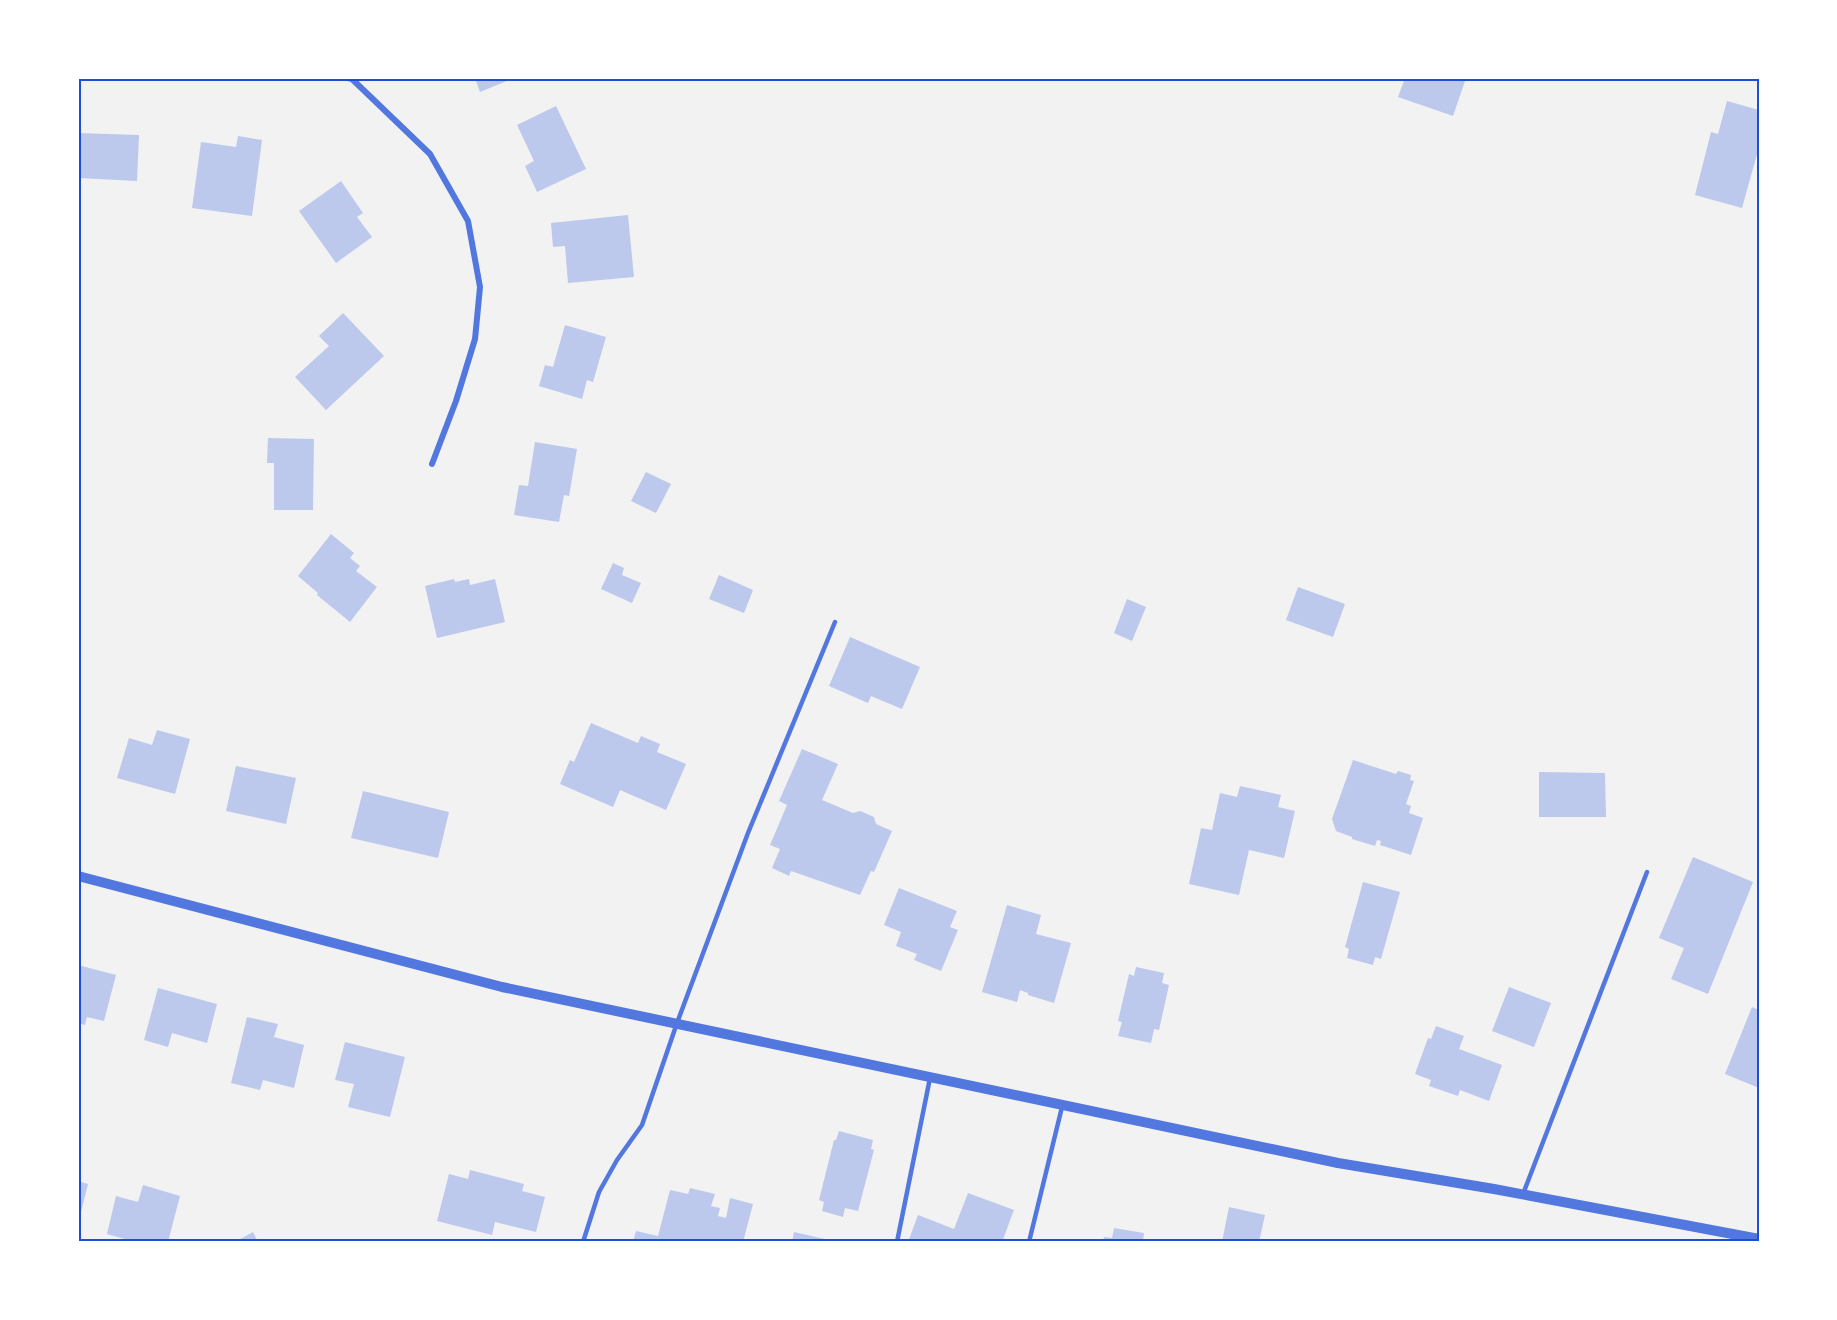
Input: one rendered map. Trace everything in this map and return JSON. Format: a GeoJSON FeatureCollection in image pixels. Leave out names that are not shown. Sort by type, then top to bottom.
{"type":"FeatureCollection","features":[{"type":"Feature","properties":{"kind":"street"},"geometry":{"type":"LineString","coordinates":[[351,78],[430,154],[468,221],[480,286],[475,339],[456,401],[432,464]]}},
{"type":"Feature","properties":{"kind":"street"},"geometry":{"type":"LineString","coordinates":[[78,876],[502,987],[1338,1163],[1523,1194],[1759,1239]]}},
{"type":"Feature","properties":{"kind":"lane"},"geometry":{"type":"LineString","coordinates":[[583,1242],[599,1192],[617,1160],[642,1125],[677,1023],[748,833],[835,622]]}},
{"type":"Feature","properties":{"kind":"lane"},"geometry":{"type":"LineString","coordinates":[[1523,1194],[1647,872]]}},
{"type":"Feature","properties":{"kind":"lane"},"geometry":{"type":"LineString","coordinates":[[897,1242],[930,1076]]}},
{"type":"Feature","properties":{"kind":"lane"},"geometry":{"type":"LineString","coordinates":[[1029,1242],[1063,1104]]}},
{"type":"Feature","properties":{"kind":"building"},"geometry":{"type":"Polygon","coordinates":[[[475,78],[514,78],[480,92],[475,78]]]}},
{"type":"Feature","properties":{"kind":"building"},"geometry":{"type":"Polygon","coordinates":[[[1405,78],[1466,78],[1453,116],[1398,97],[1405,78]]]}},
{"type":"Feature","properties":{"kind":"building"},"geometry":{"type":"Polygon","coordinates":[[[1727,101],[1759,110],[1759,147],[1742,208],[1695,195],[1711,132],[1718,134],[1727,101]]]}},
{"type":"Feature","properties":{"kind":"building"},"geometry":{"type":"Polygon","coordinates":[[[556,106],[586,169],[537,192],[525,166],[534,161],[517,125],[556,106]]]}},
{"type":"Feature","properties":{"kind":"building"},"geometry":{"type":"Polygon","coordinates":[[[78,133],[139,135],[137,181],[78,178],[78,133]]]}},
{"type":"Feature","properties":{"kind":"building"},"geometry":{"type":"Polygon","coordinates":[[[238,136],[262,140],[252,216],[192,208],[201,142],[236,147],[238,136]]]}},
{"type":"Feature","properties":{"kind":"building"},"geometry":{"type":"Polygon","coordinates":[[[341,181],[363,213],[357,217],[372,237],[336,263],[299,211],[341,181]]]}},
{"type":"Feature","properties":{"kind":"building"},"geometry":{"type":"Polygon","coordinates":[[[628,215],[634,277],[568,283],[565,246],[553,247],[551,223],[628,215]]]}},
{"type":"Feature","properties":{"kind":"building"},"geometry":{"type":"Polygon","coordinates":[[[343,313],[384,356],[326,410],[295,377],[329,346],[319,336],[343,313]]]}},
{"type":"Feature","properties":{"kind":"building"},"geometry":{"type":"Polygon","coordinates":[[[565,325],[606,337],[593,382],[587,380],[582,399],[539,386],[545,365],[553,367],[565,325]]]}},
{"type":"Feature","properties":{"kind":"building"},"geometry":{"type":"Polygon","coordinates":[[[268,438],[314,439],[313,510],[274,510],[274,463],[267,463],[268,438]]]}},
{"type":"Feature","properties":{"kind":"building"},"geometry":{"type":"Polygon","coordinates":[[[535,442],[577,449],[569,496],[564,495],[559,522],[514,515],[519,485],[528,486],[535,442]]]}},
{"type":"Feature","properties":{"kind":"building"},"geometry":{"type":"Polygon","coordinates":[[[646,472],[671,484],[656,513],[631,501],[646,472]]]}},
{"type":"Feature","properties":{"kind":"building"},"geometry":{"type":"Polygon","coordinates":[[[331,534],[354,553],[350,558],[360,566],[356,571],[377,587],[350,622],[298,576],[331,534]]]}},
{"type":"Feature","properties":{"kind":"building"},"geometry":{"type":"Polygon","coordinates":[[[613,563],[624,568],[622,575],[641,583],[632,603],[601,589],[613,563]]]}},
{"type":"Feature","properties":{"kind":"building"},"geometry":{"type":"Polygon","coordinates":[[[719,575],[753,590],[744,613],[709,599],[719,575]]]}},
{"type":"Feature","properties":{"kind":"building"},"geometry":{"type":"Polygon","coordinates":[[[454,579],[455,582],[469,579],[470,585],[495,579],[505,622],[437,638],[425,586],[454,579]]]}},
{"type":"Feature","properties":{"kind":"building"},"geometry":{"type":"Polygon","coordinates":[[[1298,587],[1345,604],[1333,637],[1286,620],[1298,587]]]}},
{"type":"Feature","properties":{"kind":"building"},"geometry":{"type":"Polygon","coordinates":[[[1127,599],[1146,607],[1132,641],[1114,633],[1127,599]]]}},
{"type":"Feature","properties":{"kind":"building"},"geometry":{"type":"Polygon","coordinates":[[[850,637],[920,667],[902,709],[871,696],[868,703],[829,686],[850,637]]]}},
{"type":"Feature","properties":{"kind":"building"},"geometry":{"type":"Polygon","coordinates":[[[591,723],[638,743],[641,736],[660,744],[657,752],[686,764],[666,810],[620,790],[613,807],[560,784],[570,760],[574,762],[591,723]]]}},
{"type":"Feature","properties":{"kind":"building"},"geometry":{"type":"Polygon","coordinates":[[[157,730],[190,739],[175,794],[117,778],[129,738],[152,745],[157,730]]]}},
{"type":"Feature","properties":{"kind":"building"},"geometry":{"type":"Polygon","coordinates":[[[802,749],[838,764],[822,800],[853,813],[860,811],[874,817],[876,824],[892,831],[874,872],[871,871],[860,895],[791,871],[789,876],[772,868],[780,849],[770,845],[787,805],[779,801],[802,749]]]}},
{"type":"Feature","properties":{"kind":"building"},"geometry":{"type":"Polygon","coordinates":[[[1353,760],[1396,774],[1398,771],[1411,775],[1410,780],[1414,781],[1406,804],[1411,806],[1409,813],[1423,818],[1411,855],[1380,845],[1381,841],[1377,840],[1375,846],[1336,831],[1332,819],[1353,760]]]}},
{"type":"Feature","properties":{"kind":"building"},"geometry":{"type":"Polygon","coordinates":[[[236,766],[296,778],[286,824],[226,811],[236,766]]]}},
{"type":"Feature","properties":{"kind":"building"},"geometry":{"type":"Polygon","coordinates":[[[1539,772],[1605,773],[1606,817],[1539,817],[1539,772]]]}},
{"type":"Feature","properties":{"kind":"building"},"geometry":{"type":"Polygon","coordinates":[[[1240,786],[1281,795],[1278,807],[1295,811],[1284,858],[1249,850],[1239,895],[1189,884],[1201,828],[1212,830],[1220,793],[1237,797],[1240,786]]]}},
{"type":"Feature","properties":{"kind":"building"},"geometry":{"type":"Polygon","coordinates":[[[363,791],[449,812],[438,858],[351,838],[363,791]]]}},
{"type":"Feature","properties":{"kind":"building"},"geometry":{"type":"Polygon","coordinates":[[[1693,857],[1753,882],[1708,994],[1671,979],[1684,948],[1659,938],[1693,857]]]}},
{"type":"Feature","properties":{"kind":"building"},"geometry":{"type":"Polygon","coordinates":[[[1363,882],[1400,892],[1381,959],[1375,957],[1373,965],[1347,958],[1349,949],[1345,947],[1363,882]]]}},
{"type":"Feature","properties":{"kind":"building"},"geometry":{"type":"Polygon","coordinates":[[[899,888],[957,911],[950,927],[958,930],[941,971],[914,960],[917,954],[896,946],[901,932],[884,925],[899,888]]]}},
{"type":"Feature","properties":{"kind":"building"},"geometry":{"type":"Polygon","coordinates":[[[1007,905],[1041,915],[1036,934],[1071,943],[1054,1003],[1028,995],[1020,990],[1017,1002],[982,992],[1007,905]]]}},
{"type":"Feature","properties":{"kind":"building"},"geometry":{"type":"Polygon","coordinates":[[[78,965],[116,975],[104,1021],[87,1017],[85,1025],[78,1023],[78,965]]]}},
{"type":"Feature","properties":{"kind":"building"},"geometry":{"type":"Polygon","coordinates":[[[1136,967],[1164,973],[1162,983],[1169,985],[1159,1030],[1154,1029],[1151,1043],[1118,1036],[1122,1022],[1118,1021],[1129,974],[1134,976],[1136,967]]]}},
{"type":"Feature","properties":{"kind":"building"},"geometry":{"type":"Polygon","coordinates":[[[1509,987],[1551,1003],[1534,1047],[1492,1031],[1509,987]]]}},
{"type":"Feature","properties":{"kind":"building"},"geometry":{"type":"Polygon","coordinates":[[[158,988],[217,1004],[207,1043],[172,1033],[168,1047],[144,1040],[158,988]]]}},
{"type":"Feature","properties":{"kind":"building"},"geometry":{"type":"Polygon","coordinates":[[[1752,1007],[1759,1010],[1759,1088],[1725,1074],[1752,1007]]]}},
{"type":"Feature","properties":{"kind":"building"},"geometry":{"type":"Polygon","coordinates":[[[247,1017],[278,1024],[274,1037],[304,1045],[294,1088],[263,1080],[260,1090],[231,1083],[247,1017]]]}},
{"type":"Feature","properties":{"kind":"building"},"geometry":{"type":"Polygon","coordinates":[[[1436,1026],[1464,1036],[1459,1049],[1502,1065],[1489,1101],[1460,1090],[1458,1096],[1429,1086],[1431,1080],[1415,1074],[1428,1038],[1431,1039],[1436,1026]]]}},
{"type":"Feature","properties":{"kind":"building"},"geometry":{"type":"Polygon","coordinates":[[[345,1042],[405,1057],[390,1117],[348,1107],[354,1084],[335,1080],[345,1042]]]}},
{"type":"Feature","properties":{"kind":"building"},"geometry":{"type":"Polygon","coordinates":[[[839,1131],[873,1140],[871,1149],[874,1150],[858,1211],[845,1208],[843,1217],[822,1211],[824,1202],[819,1200],[834,1140],[839,1131]]]}},
{"type":"Feature","properties":{"kind":"building"},"geometry":{"type":"Polygon","coordinates":[[[470,1170],[524,1184],[522,1191],[545,1197],[536,1232],[495,1222],[492,1235],[437,1221],[449,1174],[468,1179],[470,1170]]]}},
{"type":"Feature","properties":{"kind":"building"},"geometry":{"type":"Polygon","coordinates":[[[78,1181],[88,1184],[79,1220],[78,1220],[78,1181]]]}},
{"type":"Feature","properties":{"kind":"building"},"geometry":{"type":"Polygon","coordinates":[[[143,1185],[180,1196],[168,1242],[135,1242],[107,1234],[116,1196],[138,1202],[143,1185]]]}},
{"type":"Feature","properties":{"kind":"building"},"geometry":{"type":"Polygon","coordinates":[[[690,1188],[715,1194],[711,1206],[720,1208],[718,1216],[726,1218],[730,1198],[753,1204],[743,1242],[633,1242],[636,1231],[658,1236],[670,1190],[688,1194],[690,1188]]]}},
{"type":"Feature","properties":{"kind":"building"},"geometry":{"type":"Polygon","coordinates":[[[968,1193],[1014,1210],[1002,1242],[908,1242],[918,1215],[954,1229],[968,1193]]]}},
{"type":"Feature","properties":{"kind":"building"},"geometry":{"type":"Polygon","coordinates":[[[1229,1207],[1265,1215],[1259,1242],[1222,1242],[1229,1207]]]}},
{"type":"Feature","properties":{"kind":"building"},"geometry":{"type":"Polygon","coordinates":[[[1114,1228],[1144,1233],[1143,1242],[1103,1242],[1104,1237],[1112,1238],[1114,1228]]]}},
{"type":"Feature","properties":{"kind":"building"},"geometry":{"type":"Polygon","coordinates":[[[253,1232],[258,1242],[235,1242],[253,1232]]]}},
{"type":"Feature","properties":{"kind":"building"},"geometry":{"type":"Polygon","coordinates":[[[794,1232],[829,1240],[829,1242],[792,1242],[794,1232]]]}}]}
